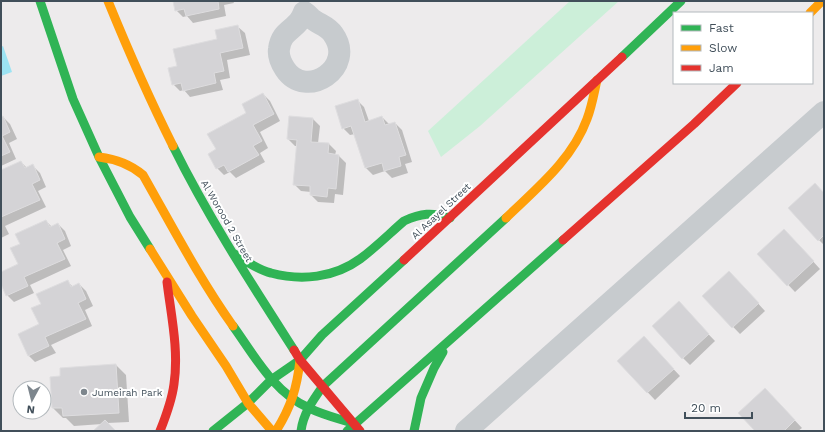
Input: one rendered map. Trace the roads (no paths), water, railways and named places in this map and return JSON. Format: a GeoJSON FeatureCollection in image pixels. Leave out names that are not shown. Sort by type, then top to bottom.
{"type":"FeatureCollection","features":[{"type":"Feature","properties":{"kind":"main road"},"geometry":{"type":"LineString","coordinates":[[40,1],[73,99],[99,157],[130,217],[192,316],[226,366],[248,403],[272,431]]}},
{"type":"Feature","properties":{"kind":"main road","name":"Al Worood 2 Street"},"geometry":{"type":"LineString","coordinates":[[108,1],[158,116],[184,168],[232,252],[300,360],[358,428]]}},
{"type":"Feature","properties":{"kind":"main road","name":"Al Asayel Street"},"geometry":{"type":"LineString","coordinates":[[213,431],[248,403],[271,380],[300,360],[322,335],[450,218],[680,1]]}},
{"type":"Feature","properties":{"kind":"main road"},"geometry":{"type":"LineString","coordinates":[[811,12],[822,1]]}},
{"type":"Feature","properties":{"kind":"main road"},"geometry":{"type":"LineString","coordinates":[[276,431],[291,422],[308,408],[323,386],[557,169],[579,137],[588,119],[597,80]]}},
{"type":"Feature","properties":{"kind":"main road"},"geometry":{"type":"LineString","coordinates":[[347,431],[358,428],[451,339],[694,124],[736,84]]}},
{"type":"Feature","properties":{"kind":"main road"},"geometry":{"type":"LineString","coordinates":[[99,157],[118,160],[136,169],[143,175],[198,272],[224,313],[271,380],[293,399],[308,408],[358,428]]}},
{"type":"Feature","properties":{"kind":"main road"},"geometry":{"type":"LineString","coordinates":[[232,252],[251,264],[270,273],[298,278],[314,277],[338,272],[359,260],[412,217],[432,213],[441,214],[450,218]]}},
{"type":"Feature","properties":{"kind":"main road"},"geometry":{"type":"LineString","coordinates":[[160,431],[169,408],[174,383],[176,358],[174,332],[165,273]]}},
{"type":"Feature","properties":{"kind":"main road"},"geometry":{"type":"LineString","coordinates":[[414,431],[421,398],[434,368],[451,339]]}},
{"type":"Feature","properties":{"kind":"main road"},"geometry":{"type":"LineString","coordinates":[[291,422],[293,399],[300,360]]}},
{"type":"Feature","properties":{"kind":"main road"},"geometry":{"type":"LineString","coordinates":[[248,403],[263,409]]}},
{"type":"Feature","properties":{"kind":"main road"},"geometry":{"type":"LineString","coordinates":[[291,422],[312,431]]}},
{"type":"Feature","properties":{"kind":"street"},"geometry":{"type":"LineString","coordinates":[[466,431],[824,112]]}},
{"type":"Feature","properties":{"kind":"water"},"geometry":{"type":"Polygon","coordinates":[[[3,46],[12,72],[1,76],[1,47],[3,46]]]}},
{"type":"Feature","properties":{"kind":"place","name":"Jumeirah Park"},"geometry":{"type":"Point","coordinates":[84,392]}}]}
